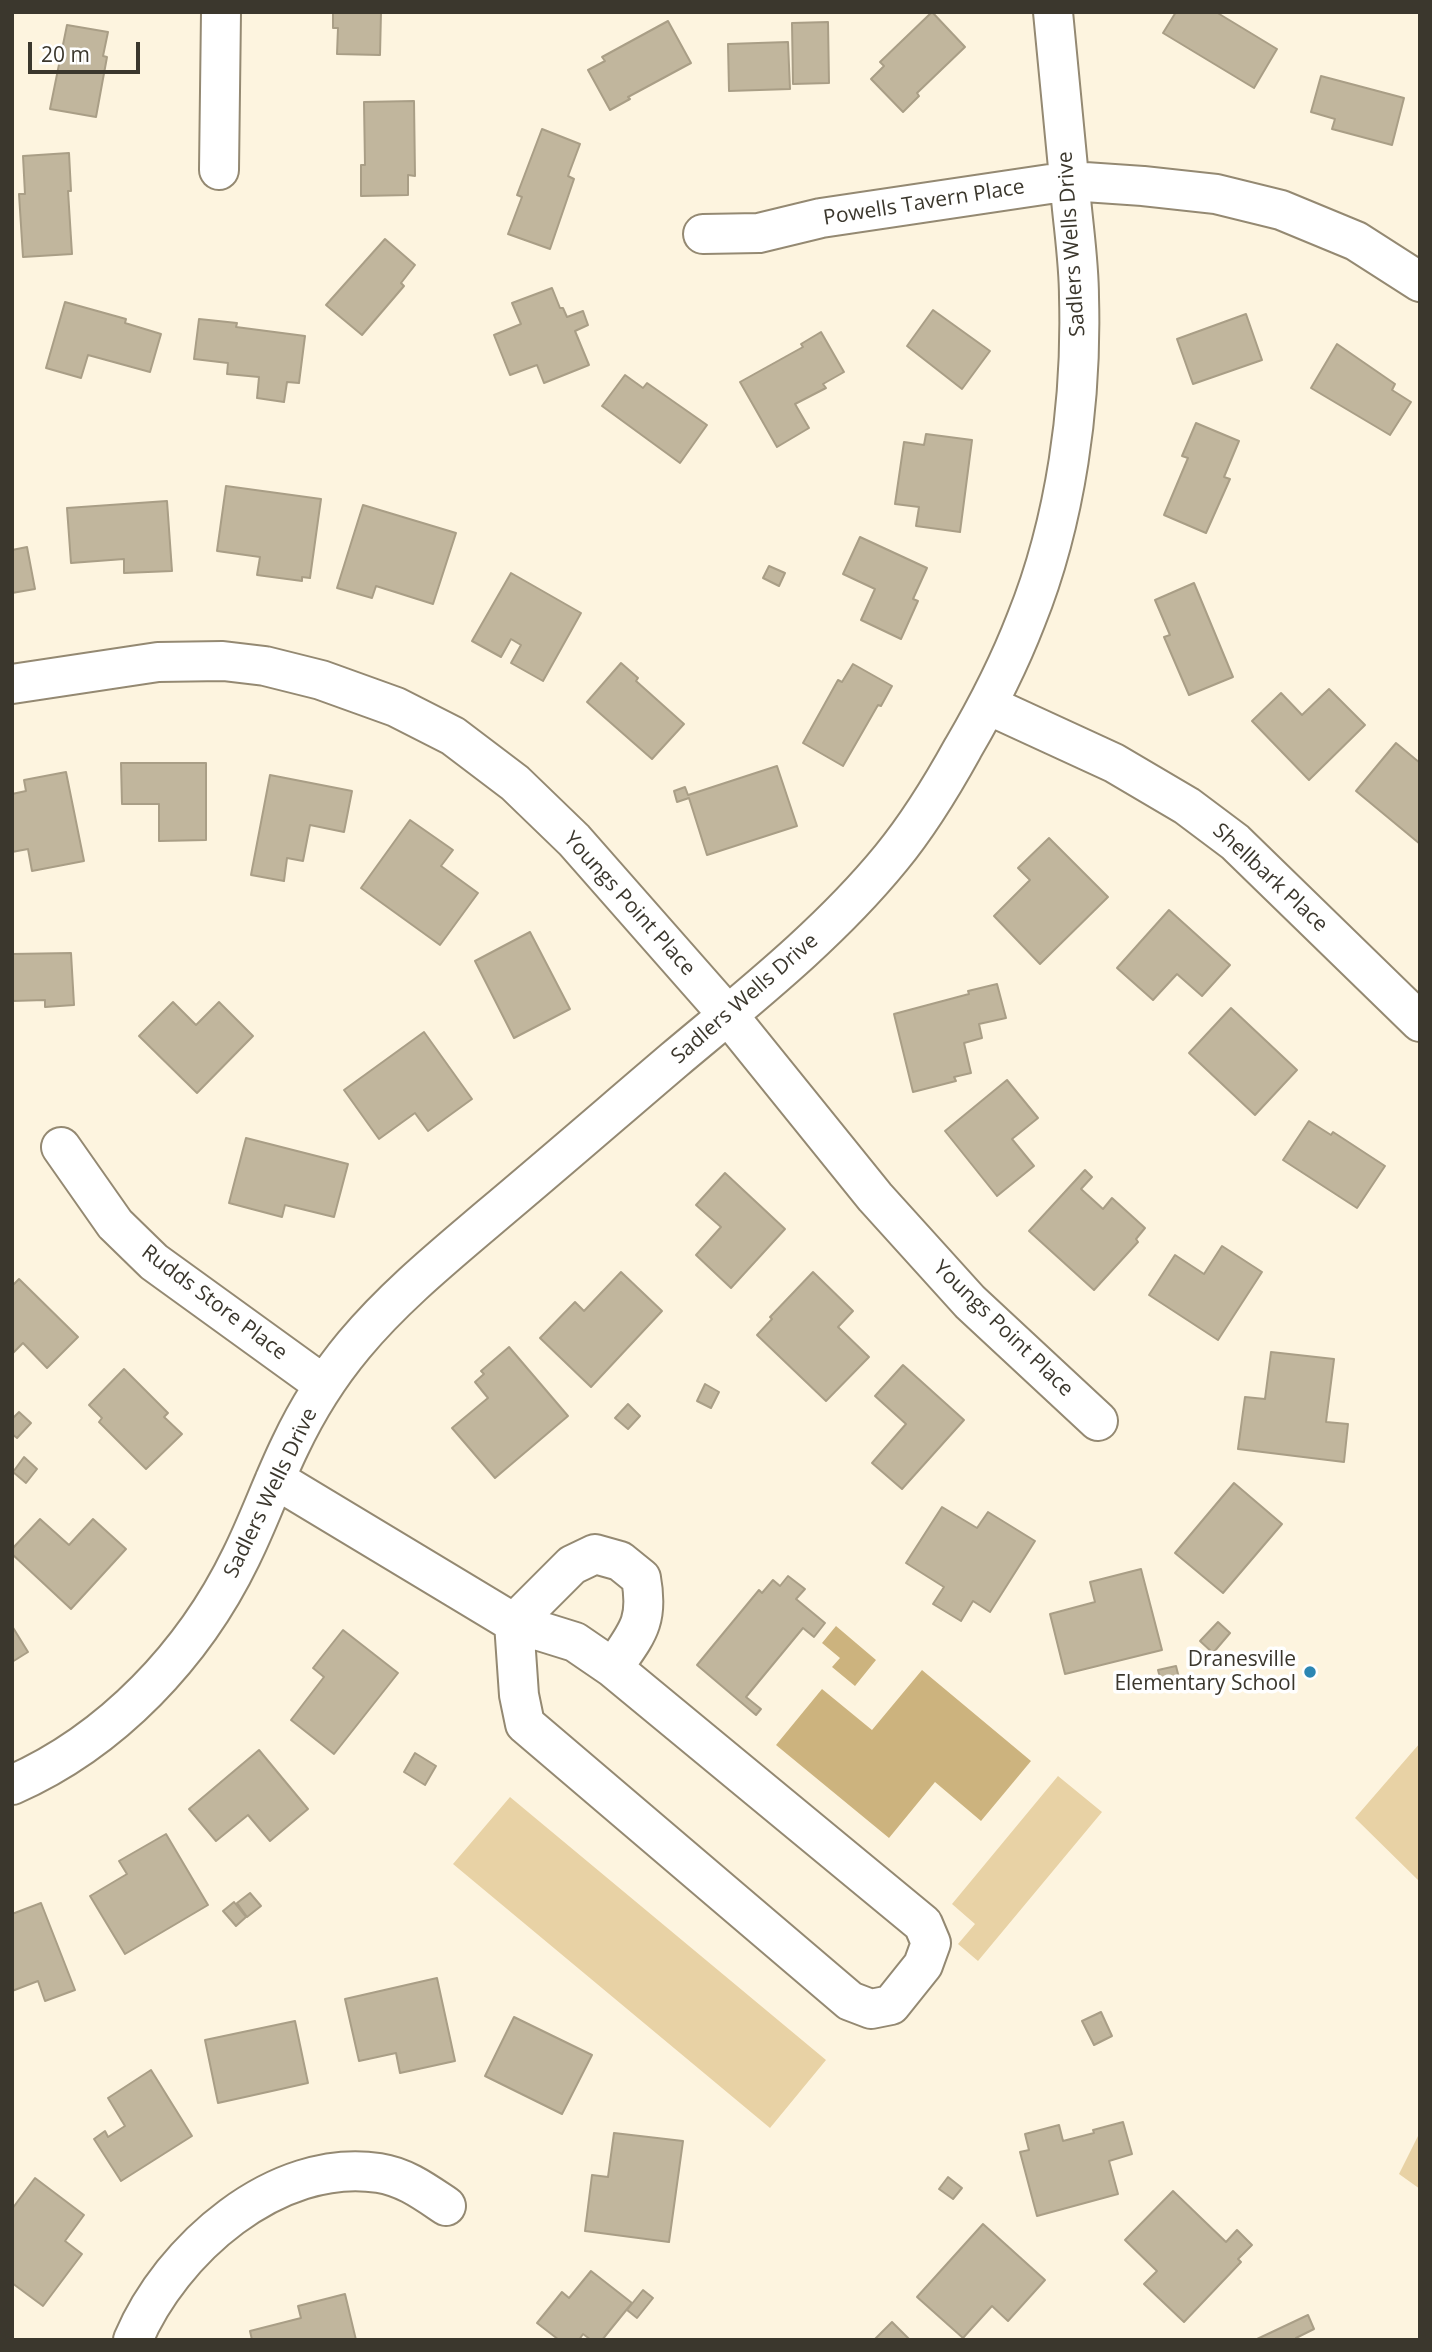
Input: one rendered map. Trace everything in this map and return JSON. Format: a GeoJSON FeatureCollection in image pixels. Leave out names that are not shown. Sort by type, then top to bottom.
{"type":"FeatureCollection","features":[{"type":"Feature","properties":{"kind":"street"},"geometry":{"type":"LineString","coordinates":[[219,170],[221,12]]}},
{"type":"Feature","properties":{"kind":"street","name":"Sadlers Wells Drive"},"geometry":{"type":"LineString","coordinates":[[12,1786],[85,1743],[128,1709],[174,1660],[213,1608],[236,1567],[292,1441],[324,1385],[356,1342],[405,1292],[834,921],[892,857],[940,790],[988,705],[1027,618],[1049,552],[1068,465],[1078,377],[1080,293],[1053,12]]}},
{"type":"Feature","properties":{"kind":"street","name":"Powells Tavern Place"},"geometry":{"type":"LineString","coordinates":[[703,234],[760,233],[821,218],[1070,181],[1216,194],[1281,210],[1356,241],[1420,282]]}},
{"type":"Feature","properties":{"kind":"street","name":"Youngs Point Place"},"geometry":{"type":"LineString","coordinates":[[12,684],[158,663],[223,661],[265,666],[321,680],[396,707],[453,736],[515,783],[574,840],[728,1015],[866,1187],[961,1293],[1098,1421]]}},
{"type":"Feature","properties":{"kind":"street","name":"Shellbark Place"},"geometry":{"type":"LineString","coordinates":[[988,705],[1114,762],[1187,806],[1236,842],[1420,1022]]}},
{"type":"Feature","properties":{"kind":"street","name":"Rudds Store Place"},"geometry":{"type":"LineString","coordinates":[[61,1147],[115,1224],[154,1262],[324,1385]]}},
{"type":"Feature","properties":{"kind":"street"},"geometry":{"type":"LineString","coordinates":[[275,1479],[514,1623],[575,1642],[613,1668],[923,1924],[930,1943],[923,1965],[891,2005],[871,2009],[850,2001],[525,1724],[519,1695],[514,1623],[572,1565],[595,1554],[620,1561],[641,1578],[645,1602],[638,1631],[613,1668]]}},
{"type":"Feature","properties":{"kind":"street"},"geometry":{"type":"LineString","coordinates":[[133,2340],[150,2305],[171,2275],[205,2238],[247,2206],[290,2183],[344,2171],[381,2173],[414,2184],[446,2206]]}},
{"type":"Feature","properties":{"kind":"shaded area"},"geometry":{"type":"Polygon","coordinates":[[[836,1626],[876,1660],[855,1686],[832,1667],[840,1658],[822,1643],[836,1626]]]}},
{"type":"Feature","properties":{"kind":"shaded area"},"geometry":{"type":"Polygon","coordinates":[[[922,1670],[1031,1761],[981,1821],[935,1782],[889,1838],[776,1745],[822,1689],[872,1730],[922,1670]]]}},
{"type":"Feature","properties":{"kind":"shaded area"},"geometry":{"type":"Polygon","coordinates":[[[1420,1743],[1420,1882],[1355,1818],[1420,1743]]]}},
{"type":"Feature","properties":{"kind":"shaded area"},"geometry":{"type":"Polygon","coordinates":[[[1058,1776],[1102,1812],[978,1961],[958,1944],[975,1924],[952,1904],[1058,1776]]]}},
{"type":"Feature","properties":{"kind":"shaded area"},"geometry":{"type":"Polygon","coordinates":[[[510,1797],[826,2060],[770,2128],[453,1864],[510,1797]]]}},
{"type":"Feature","properties":{"kind":"shaded area"},"geometry":{"type":"Polygon","coordinates":[[[1420,2132],[1420,2189],[1399,2174],[1420,2132]]]}},
{"type":"Feature","properties":{"kind":"building"},"geometry":{"type":"Polygon","coordinates":[[[333,12],[381,12],[380,55],[337,54],[338,28],[333,28],[333,12]]]}},
{"type":"Feature","properties":{"kind":"building"},"geometry":{"type":"Polygon","coordinates":[[[932,12],[965,47],[917,93],[919,96],[903,112],[871,79],[884,66],[880,62],[932,12]]]}},
{"type":"Feature","properties":{"kind":"building"},"geometry":{"type":"Polygon","coordinates":[[[1176,12],[1216,12],[1277,49],[1254,88],[1163,33],[1176,12]]]}},
{"type":"Feature","properties":{"kind":"building"},"geometry":{"type":"Polygon","coordinates":[[[668,21],[691,63],[628,97],[630,99],[610,110],[588,70],[605,61],[602,57],[668,21]]]}},
{"type":"Feature","properties":{"kind":"building"},"geometry":{"type":"Polygon","coordinates":[[[828,22],[829,83],[793,84],[792,23],[828,22]]]}},
{"type":"Feature","properties":{"kind":"building"},"geometry":{"type":"Polygon","coordinates":[[[67,25],[108,32],[103,56],[107,57],[96,117],[50,109],[67,25]]]}},
{"type":"Feature","properties":{"kind":"building"},"geometry":{"type":"Polygon","coordinates":[[[788,42],[790,89],[729,91],[728,44],[788,42]]]}},
{"type":"Feature","properties":{"kind":"building"},"geometry":{"type":"Polygon","coordinates":[[[1321,76],[1404,98],[1392,145],[1332,129],[1335,119],[1311,112],[1321,76]]]}},
{"type":"Feature","properties":{"kind":"building"},"geometry":{"type":"Polygon","coordinates":[[[414,101],[415,176],[408,175],[408,195],[361,196],[361,165],[365,165],[364,102],[414,101]]]}},
{"type":"Feature","properties":{"kind":"building"},"geometry":{"type":"Polygon","coordinates":[[[542,129],[580,144],[568,176],[574,179],[550,249],[508,234],[522,197],[517,195],[542,129]]]}},
{"type":"Feature","properties":{"kind":"building"},"geometry":{"type":"Polygon","coordinates":[[[69,153],[71,191],[68,191],[72,254],[23,257],[19,194],[25,194],[23,156],[69,153]]]}},
{"type":"Feature","properties":{"kind":"building"},"geometry":{"type":"Polygon","coordinates":[[[385,239],[415,265],[401,283],[404,286],[362,335],[326,305],[385,239]]]}},
{"type":"Feature","properties":{"kind":"building"},"geometry":{"type":"Polygon","coordinates":[[[552,288],[567,317],[583,311],[588,325],[575,331],[589,365],[544,383],[537,365],[510,375],[494,335],[521,324],[512,303],[552,288]]]}},
{"type":"Feature","properties":{"kind":"building"},"geometry":{"type":"Polygon","coordinates":[[[65,302],[126,319],[125,323],[161,334],[150,372],[88,355],[81,378],[46,368],[65,302]]]}},
{"type":"Feature","properties":{"kind":"building"},"geometry":{"type":"Polygon","coordinates":[[[933,310],[990,351],[962,389],[907,346],[933,310]]]}},
{"type":"Feature","properties":{"kind":"building"},"geometry":{"type":"Polygon","coordinates":[[[1246,314],[1262,360],[1193,384],[1177,339],[1246,314]]]}},
{"type":"Feature","properties":{"kind":"building"},"geometry":{"type":"Polygon","coordinates":[[[199,319],[305,336],[299,383],[287,382],[284,402],[257,398],[259,377],[227,374],[228,363],[194,359],[199,319]]]}},
{"type":"Feature","properties":{"kind":"building"},"geometry":{"type":"Polygon","coordinates":[[[821,332],[844,372],[823,384],[826,388],[795,404],[809,428],[777,447],[740,382],[803,347],[801,344],[821,332]]]}},
{"type":"Feature","properties":{"kind":"building"},"geometry":{"type":"Polygon","coordinates":[[[1337,344],[1395,384],[1392,390],[1411,402],[1390,435],[1311,388],[1337,344]]]}},
{"type":"Feature","properties":{"kind":"building"},"geometry":{"type":"Polygon","coordinates":[[[625,375],[643,388],[647,383],[707,425],[680,463],[602,406],[625,375]]]}},
{"type":"Feature","properties":{"kind":"building"},"geometry":{"type":"Polygon","coordinates":[[[1196,423],[1239,441],[1224,477],[1230,479],[1206,533],[1164,515],[1188,458],[1182,456],[1196,423]]]}},
{"type":"Feature","properties":{"kind":"building"},"geometry":{"type":"Polygon","coordinates":[[[926,434],[972,440],[960,532],[916,526],[919,507],[895,504],[904,442],[924,445],[926,434]]]}},
{"type":"Feature","properties":{"kind":"building"},"geometry":{"type":"Polygon","coordinates":[[[226,486],[321,499],[310,578],[302,577],[302,581],[257,575],[260,557],[217,551],[226,486]]]}},
{"type":"Feature","properties":{"kind":"building"},"geometry":{"type":"Polygon","coordinates":[[[167,501],[172,571],[124,573],[124,559],[71,563],[67,508],[167,501]]]}},
{"type":"Feature","properties":{"kind":"building"},"geometry":{"type":"Polygon","coordinates":[[[363,505],[456,533],[433,604],[376,586],[372,598],[337,588],[363,505]]]}},
{"type":"Feature","properties":{"kind":"building"},"geometry":{"type":"Polygon","coordinates":[[[860,537],[927,568],[913,599],[918,601],[901,639],[861,620],[875,589],[843,574],[860,537]]]}},
{"type":"Feature","properties":{"kind":"building"},"geometry":{"type":"Polygon","coordinates":[[[27,547],[35,589],[12,593],[12,550],[27,547]]]}},
{"type":"Feature","properties":{"kind":"building"},"geometry":{"type":"Polygon","coordinates":[[[769,566],[785,573],[779,586],[763,578],[769,566]]]}},
{"type":"Feature","properties":{"kind":"building"},"geometry":{"type":"Polygon","coordinates":[[[511,573],[581,613],[543,681],[511,663],[521,645],[511,639],[501,657],[472,641],[511,573]]]}},
{"type":"Feature","properties":{"kind":"building"},"geometry":{"type":"Polygon","coordinates":[[[1194,583],[1233,677],[1189,695],[1164,637],[1170,635],[1155,600],[1194,583]]]}},
{"type":"Feature","properties":{"kind":"building"},"geometry":{"type":"Polygon","coordinates":[[[621,663],[638,678],[636,681],[684,724],[652,759],[587,702],[621,663]]]}},
{"type":"Feature","properties":{"kind":"building"},"geometry":{"type":"Polygon","coordinates":[[[853,664],[892,686],[843,766],[803,743],[838,680],[842,682],[853,664]]]}},
{"type":"Feature","properties":{"kind":"building"},"geometry":{"type":"Polygon","coordinates":[[[1329,689],[1365,725],[1309,780],[1252,721],[1281,693],[1302,715],[1329,689]]]}},
{"type":"Feature","properties":{"kind":"building"},"geometry":{"type":"Polygon","coordinates":[[[1396,743],[1420,763],[1420,844],[1356,791],[1396,743]]]}},
{"type":"Feature","properties":{"kind":"building"},"geometry":{"type":"Polygon","coordinates":[[[121,763],[206,763],[206,840],[159,841],[159,804],[122,804],[121,763]]]}},
{"type":"Feature","properties":{"kind":"building"},"geometry":{"type":"Polygon","coordinates":[[[777,766],[797,826],[707,855],[689,798],[677,802],[674,791],[685,787],[688,795],[777,766]]]}},
{"type":"Feature","properties":{"kind":"building"},"geometry":{"type":"Polygon","coordinates":[[[66,772],[84,861],[32,871],[28,849],[12,852],[12,794],[26,791],[24,780],[66,772]]]}},
{"type":"Feature","properties":{"kind":"building"},"geometry":{"type":"Polygon","coordinates":[[[270,775],[352,791],[344,832],[310,825],[303,861],[287,858],[284,881],[251,875],[270,775]]]}},
{"type":"Feature","properties":{"kind":"building"},"geometry":{"type":"Polygon","coordinates":[[[410,820],[453,850],[441,866],[478,893],[440,945],[361,888],[410,820]]]}},
{"type":"Feature","properties":{"kind":"building"},"geometry":{"type":"Polygon","coordinates":[[[1049,838],[1108,897],[1040,964],[994,916],[1030,880],[1018,868],[1049,838]]]}},
{"type":"Feature","properties":{"kind":"building"},"geometry":{"type":"Polygon","coordinates":[[[1169,910],[1230,965],[1202,996],[1177,974],[1153,1000],[1117,968],[1169,910]]]}},
{"type":"Feature","properties":{"kind":"building"},"geometry":{"type":"Polygon","coordinates":[[[530,932],[570,1009],[514,1038],[475,961],[530,932]]]}},
{"type":"Feature","properties":{"kind":"building"},"geometry":{"type":"Polygon","coordinates":[[[71,953],[74,1005],[45,1007],[45,1000],[12,1001],[12,954],[71,953]]]}},
{"type":"Feature","properties":{"kind":"building"},"geometry":{"type":"Polygon","coordinates":[[[997,984],[1006,1018],[979,1024],[982,1038],[964,1043],[971,1073],[954,1077],[956,1081],[913,1092],[894,1014],[997,984]]]}},
{"type":"Feature","properties":{"kind":"building"},"geometry":{"type":"Polygon","coordinates":[[[173,1002],[196,1025],[219,1002],[253,1036],[197,1093],[139,1036],[173,1002]]]}},
{"type":"Feature","properties":{"kind":"building"},"geometry":{"type":"Polygon","coordinates":[[[1231,1008],[1297,1070],[1255,1115],[1189,1053],[1231,1008]]]}},
{"type":"Feature","properties":{"kind":"building"},"geometry":{"type":"Polygon","coordinates":[[[424,1032],[472,1099],[428,1131],[415,1113],[379,1139],[344,1090],[424,1032]]]}},
{"type":"Feature","properties":{"kind":"building"},"geometry":{"type":"Polygon","coordinates":[[[1007,1080],[1038,1118],[1012,1139],[1034,1166],[997,1196],[945,1131],[1007,1080]]]}},
{"type":"Feature","properties":{"kind":"building"},"geometry":{"type":"Polygon","coordinates":[[[1309,1121],[1331,1135],[1333,1132],[1385,1166],[1357,1208],[1283,1160],[1309,1121]]]}},
{"type":"Feature","properties":{"kind":"building"},"geometry":{"type":"Polygon","coordinates":[[[246,1138],[348,1164],[334,1217],[285,1205],[282,1217],[229,1203],[246,1138]]]}},
{"type":"Feature","properties":{"kind":"building"},"geometry":{"type":"Polygon","coordinates":[[[1085,1170],[1092,1177],[1081,1189],[1103,1209],[1112,1198],[1145,1228],[1136,1239],[1138,1242],[1094,1290],[1029,1231],[1085,1170]]]}},
{"type":"Feature","properties":{"kind":"building"},"geometry":{"type":"Polygon","coordinates":[[[725,1173],[785,1229],[731,1288],[696,1255],[721,1227],[696,1205],[725,1173]]]}},
{"type":"Feature","properties":{"kind":"building"},"geometry":{"type":"Polygon","coordinates":[[[1222,1246],[1262,1272],[1218,1340],[1149,1295],[1175,1255],[1204,1274],[1222,1246]]]}},
{"type":"Feature","properties":{"kind":"building"},"geometry":{"type":"Polygon","coordinates":[[[621,1272],[662,1311],[591,1387],[540,1338],[575,1302],[584,1311],[621,1272]]]}},
{"type":"Feature","properties":{"kind":"building"},"geometry":{"type":"Polygon","coordinates":[[[813,1272],[853,1311],[838,1327],[869,1357],[826,1401],[757,1335],[772,1319],[770,1317],[813,1272]]]}},
{"type":"Feature","properties":{"kind":"building"},"geometry":{"type":"Polygon","coordinates":[[[19,1279],[78,1337],[47,1368],[23,1343],[12,1354],[12,1286],[19,1279]]]}},
{"type":"Feature","properties":{"kind":"building"},"geometry":{"type":"Polygon","coordinates":[[[509,1347],[568,1416],[495,1478],[452,1428],[488,1398],[475,1382],[484,1374],[481,1371],[509,1347]]]}},
{"type":"Feature","properties":{"kind":"building"},"geometry":{"type":"Polygon","coordinates":[[[1271,1352],[1334,1359],[1326,1422],[1348,1424],[1344,1462],[1238,1449],[1245,1397],[1265,1399],[1271,1352]]]}},
{"type":"Feature","properties":{"kind":"building"},"geometry":{"type":"Polygon","coordinates":[[[903,1365],[964,1420],[902,1489],[872,1463],[906,1424],[875,1396],[903,1365]]]}},
{"type":"Feature","properties":{"kind":"building"},"geometry":{"type":"Polygon","coordinates":[[[124,1369],[168,1413],[164,1417],[182,1434],[146,1469],[99,1422],[102,1418],[89,1405],[124,1369]]]}},
{"type":"Feature","properties":{"kind":"building"},"geometry":{"type":"Polygon","coordinates":[[[705,1384],[719,1392],[711,1408],[697,1401],[705,1384]]]}},
{"type":"Feature","properties":{"kind":"building"},"geometry":{"type":"Polygon","coordinates":[[[628,1404],[640,1416],[628,1429],[615,1418],[628,1404]]]}},
{"type":"Feature","properties":{"kind":"building"},"geometry":{"type":"Polygon","coordinates":[[[19,1412],[31,1423],[17,1438],[12,1434],[12,1419],[19,1412]]]}},
{"type":"Feature","properties":{"kind":"building"},"geometry":{"type":"Polygon","coordinates":[[[24,1457],[37,1469],[26,1483],[13,1472],[24,1457]]]}},
{"type":"Feature","properties":{"kind":"building"},"geometry":{"type":"Polygon","coordinates":[[[1234,1483],[1282,1524],[1223,1593],[1175,1553],[1234,1483]]]}},
{"type":"Feature","properties":{"kind":"building"},"geometry":{"type":"Polygon","coordinates":[[[942,1507],[977,1528],[988,1512],[1035,1541],[990,1612],[973,1601],[961,1621],[933,1604],[944,1587],[906,1563],[942,1507]]]}},
{"type":"Feature","properties":{"kind":"building"},"geometry":{"type":"Polygon","coordinates":[[[40,1519],[69,1545],[93,1519],[126,1549],[71,1609],[12,1554],[12,1549],[40,1519]]]}},
{"type":"Feature","properties":{"kind":"building"},"geometry":{"type":"Polygon","coordinates":[[[1141,1569],[1162,1650],[1065,1674],[1050,1614],[1095,1602],[1090,1582],[1141,1569]]]}},
{"type":"Feature","properties":{"kind":"building"},"geometry":{"type":"Polygon","coordinates":[[[788,1576],[805,1589],[796,1599],[825,1623],[814,1637],[803,1628],[746,1697],[761,1709],[756,1715],[697,1665],[759,1590],[762,1593],[773,1580],[780,1586],[788,1576]]]}},
{"type":"Feature","properties":{"kind":"building"},"geometry":{"type":"Polygon","coordinates":[[[1218,1622],[1230,1633],[1213,1653],[1200,1641],[1218,1622]]]}},
{"type":"Feature","properties":{"kind":"building"},"geometry":{"type":"Polygon","coordinates":[[[12,1626],[28,1652],[12,1662],[12,1626]]]}},
{"type":"Feature","properties":{"kind":"building"},"geometry":{"type":"Polygon","coordinates":[[[343,1630],[398,1673],[334,1754],[291,1720],[324,1677],[313,1668],[343,1630]]]}},
{"type":"Feature","properties":{"kind":"building"},"geometry":{"type":"Polygon","coordinates":[[[1176,1666],[1181,1686],[1163,1689],[1158,1670],[1176,1666]]]}},
{"type":"Feature","properties":{"kind":"building"},"geometry":{"type":"Polygon","coordinates":[[[259,1750],[308,1809],[270,1841],[248,1815],[216,1841],[189,1809],[259,1750]]]}},
{"type":"Feature","properties":{"kind":"building"},"geometry":{"type":"Polygon","coordinates":[[[415,1753],[436,1766],[425,1785],[404,1772],[415,1753]]]}},
{"type":"Feature","properties":{"kind":"building"},"geometry":{"type":"Polygon","coordinates":[[[166,1834],[208,1905],[125,1954],[90,1896],[127,1874],[119,1861],[166,1834]]]}},
{"type":"Feature","properties":{"kind":"building"},"geometry":{"type":"Polygon","coordinates":[[[250,1893],[261,1906],[247,1917],[237,1903],[250,1893]]]}},
{"type":"Feature","properties":{"kind":"building"},"geometry":{"type":"Polygon","coordinates":[[[234,1902],[246,1917],[236,1926],[223,1911],[234,1902]]]}},
{"type":"Feature","properties":{"kind":"building"},"geometry":{"type":"Polygon","coordinates":[[[41,1903],[75,1990],[45,2001],[38,1981],[12,1991],[12,1914],[41,1903]]]}},
{"type":"Feature","properties":{"kind":"building"},"geometry":{"type":"Polygon","coordinates":[[[437,1978],[455,2061],[400,2073],[396,2053],[359,2061],[345,1999],[437,1978]]]}},
{"type":"Feature","properties":{"kind":"building"},"geometry":{"type":"Polygon","coordinates":[[[1101,2012],[1112,2036],[1094,2045],[1082,2021],[1101,2012]]]}},
{"type":"Feature","properties":{"kind":"building"},"geometry":{"type":"Polygon","coordinates":[[[514,2017],[592,2055],[562,2114],[485,2076],[514,2017]]]}},
{"type":"Feature","properties":{"kind":"building"},"geometry":{"type":"Polygon","coordinates":[[[295,2021],[308,2083],[218,2103],[205,2040],[295,2021]]]}},
{"type":"Feature","properties":{"kind":"building"},"geometry":{"type":"Polygon","coordinates":[[[151,2070],[192,2136],[121,2181],[94,2139],[105,2131],[108,2137],[125,2126],[108,2098],[151,2070]]]}},
{"type":"Feature","properties":{"kind":"building"},"geometry":{"type":"Polygon","coordinates":[[[1123,2122],[1132,2154],[1109,2161],[1118,2194],[1037,2216],[1020,2152],[1029,2150],[1025,2134],[1059,2125],[1063,2141],[1123,2122]]]}},
{"type":"Feature","properties":{"kind":"building"},"geometry":{"type":"Polygon","coordinates":[[[614,2133],[683,2141],[669,2242],[585,2231],[592,2175],[608,2177],[614,2133]]]}},
{"type":"Feature","properties":{"kind":"building"},"geometry":{"type":"Polygon","coordinates":[[[948,2177],[962,2188],[953,2199],[939,2189],[948,2177]]]}},
{"type":"Feature","properties":{"kind":"building"},"geometry":{"type":"Polygon","coordinates":[[[35,2178],[84,2215],[65,2241],[82,2254],[43,2306],[12,2283],[12,2209],[35,2178]]]}},
{"type":"Feature","properties":{"kind":"building"},"geometry":{"type":"Polygon","coordinates":[[[1173,2191],[1226,2242],[1237,2230],[1252,2245],[1238,2259],[1241,2262],[1184,2322],[1144,2284],[1157,2271],[1125,2240],[1173,2191]]]}},
{"type":"Feature","properties":{"kind":"building"},"geometry":{"type":"Polygon","coordinates":[[[983,2224],[1045,2280],[1008,2321],[992,2306],[963,2338],[917,2297],[983,2224]]]}},
{"type":"Feature","properties":{"kind":"building"},"geometry":{"type":"Polygon","coordinates":[[[591,2271],[632,2303],[602,2340],[591,2340],[583,2334],[579,2340],[559,2340],[537,2323],[562,2292],[569,2298],[591,2271]]]}},
{"type":"Feature","properties":{"kind":"building"},"geometry":{"type":"Polygon","coordinates":[[[643,2290],[653,2298],[637,2318],[627,2310],[643,2290]]]}},
{"type":"Feature","properties":{"kind":"building"},"geometry":{"type":"Polygon","coordinates":[[[345,2294],[356,2340],[252,2340],[250,2331],[301,2318],[298,2306],[345,2294]]]}},
{"type":"Feature","properties":{"kind":"building"},"geometry":{"type":"Polygon","coordinates":[[[1308,2315],[1314,2329],[1296,2340],[1255,2340],[1308,2315]]]}},
{"type":"Feature","properties":{"kind":"building"},"geometry":{"type":"Polygon","coordinates":[[[892,2322],[910,2340],[874,2340],[892,2322]]]}},
{"type":"Feature","properties":{"kind":"place","name":"Dranesville Elementary School"},"geometry":{"type":"Point","coordinates":[1310,1672]}}]}
